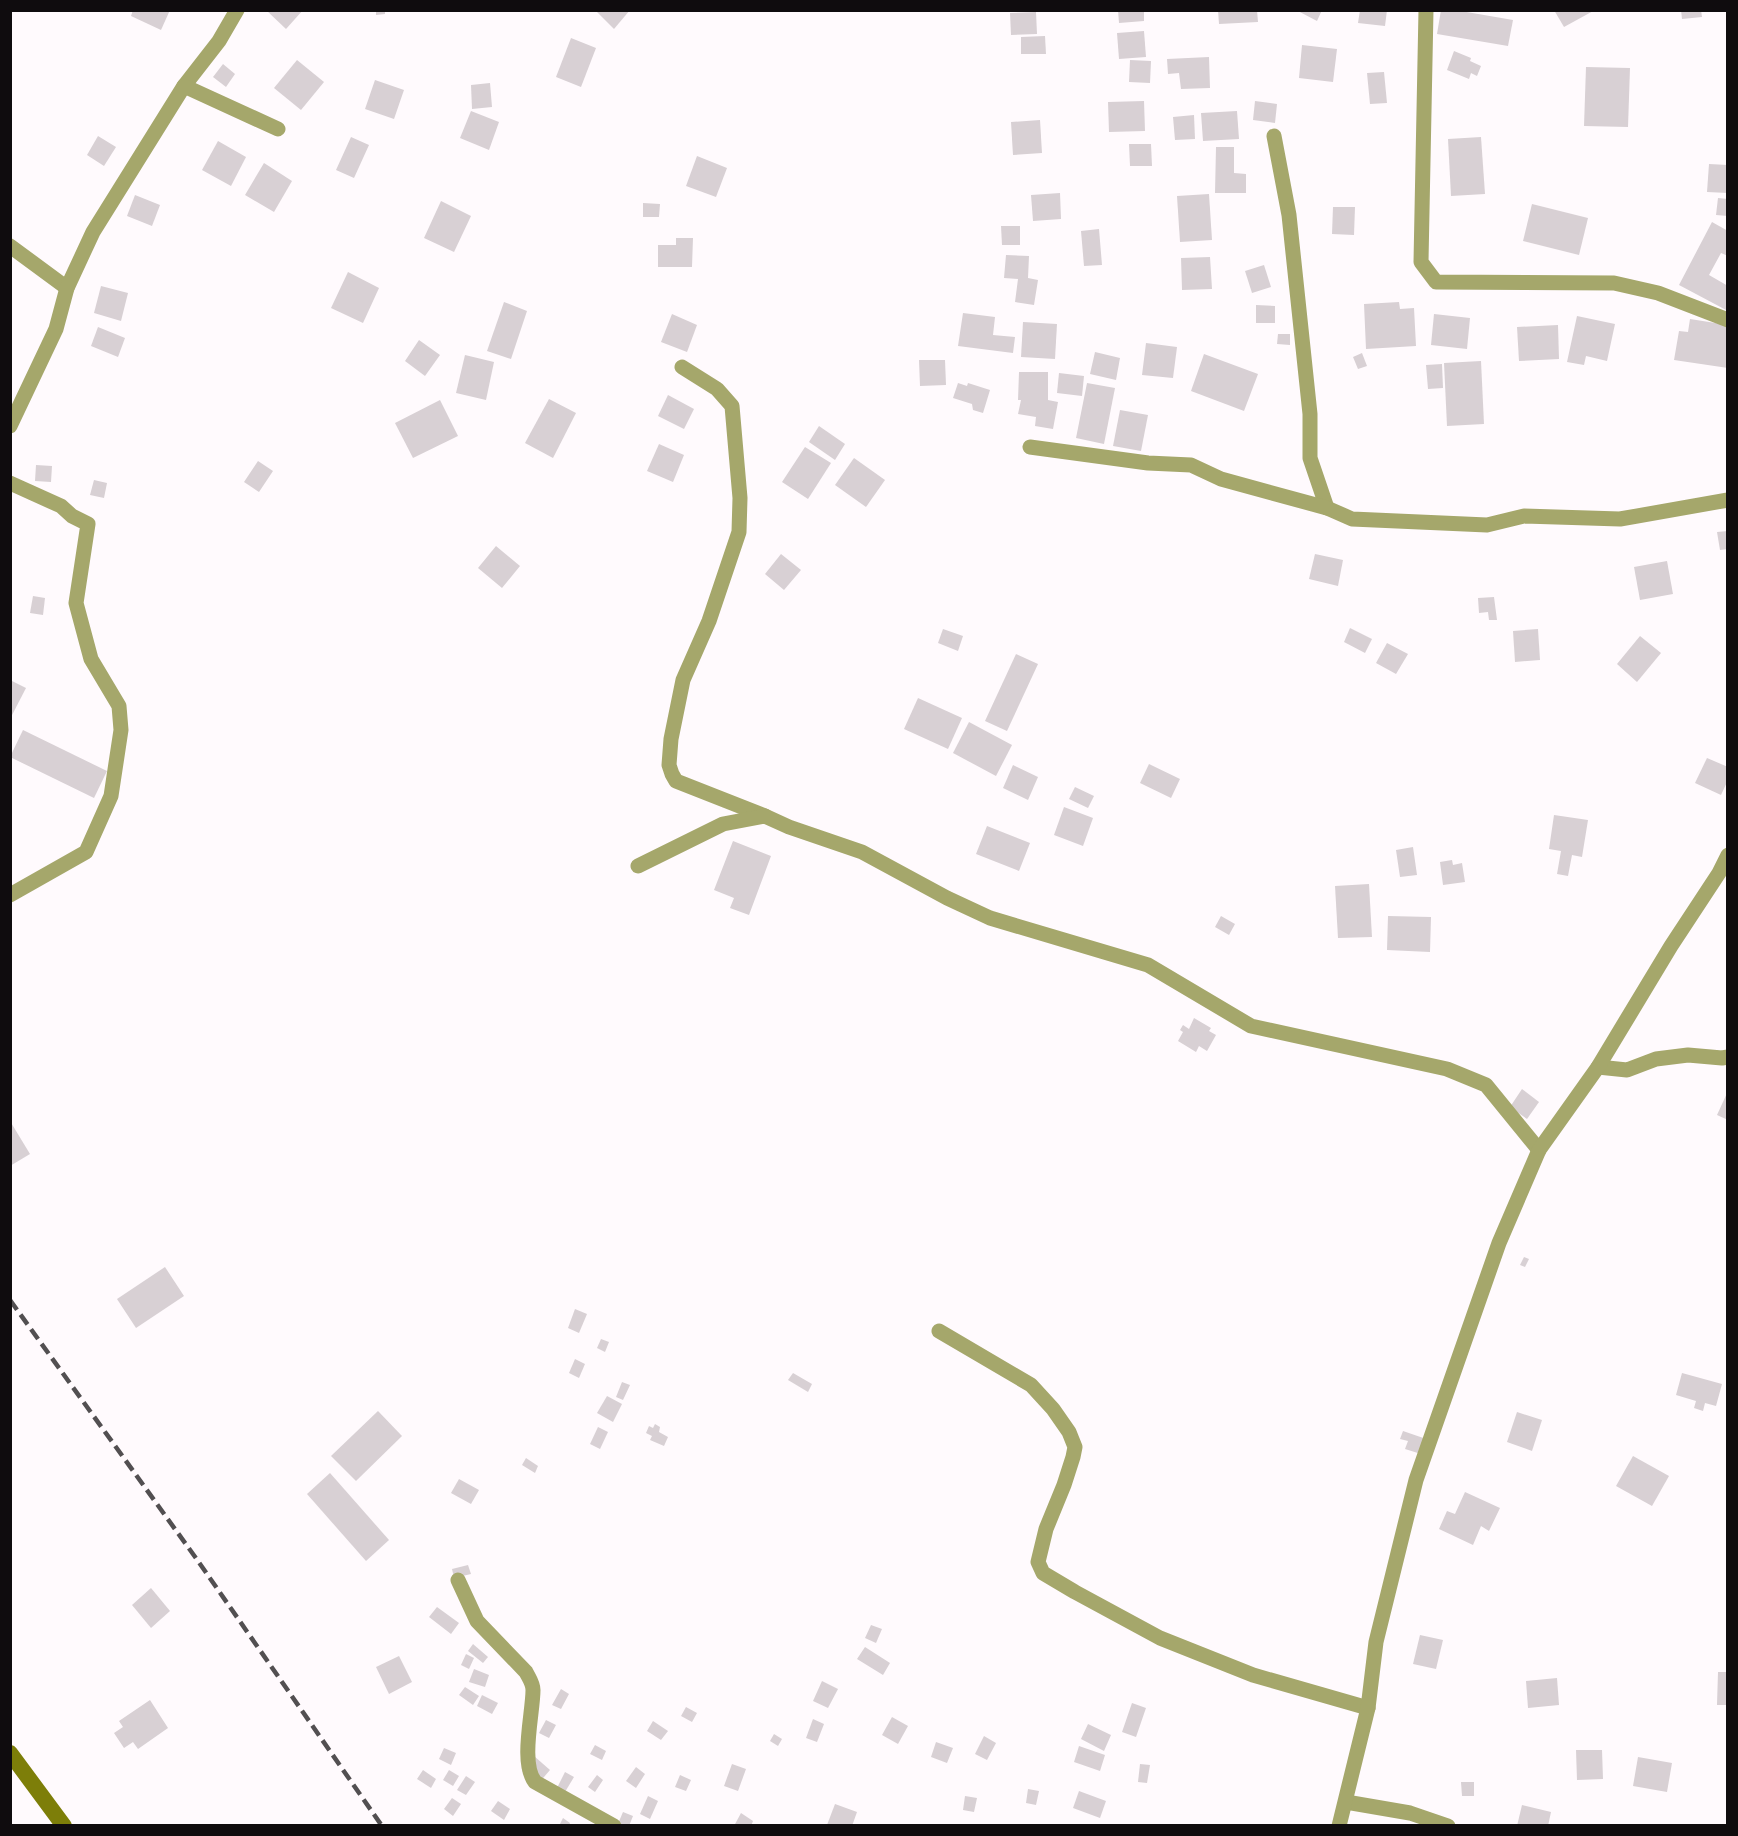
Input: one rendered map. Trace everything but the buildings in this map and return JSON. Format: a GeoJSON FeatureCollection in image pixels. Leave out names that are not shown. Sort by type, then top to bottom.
{"type":"FeatureCollection","features":[{"type":"Feature","properties":{"kind":"main road"},"geometry":{"type":"LineString","coordinates":[[10,1753],[64,1826]]}},
{"type":"Feature","properties":{"kind":"street"},"geometry":{"type":"LineString","coordinates":[[10,426],[56,329],[67,288],[93,232],[184,86],[219,41],[237,10]]}},
{"type":"Feature","properties":{"kind":"street"},"geometry":{"type":"LineString","coordinates":[[1426,10],[1421,262],[1436,282],[1614,283],[1658,293],[1728,320]]}},
{"type":"Feature","properties":{"kind":"street"},"geometry":{"type":"LineString","coordinates":[[184,86],[278,129]]}},
{"type":"Feature","properties":{"kind":"street"},"geometry":{"type":"LineString","coordinates":[[1274,136],[1289,215],[1310,414],[1310,458],[1327,508]]}},
{"type":"Feature","properties":{"kind":"street"},"geometry":{"type":"LineString","coordinates":[[10,246],[67,288]]}},
{"type":"Feature","properties":{"kind":"street"},"geometry":{"type":"LineString","coordinates":[[682,367],[717,389],[732,406],[740,498],[740,532],[709,621],[683,680],[671,739],[669,765],[676,781],[789,827],[862,852],[947,898],[990,918],[1148,965],[1251,1026],[1447,1068],[1486,1085],[1539,1150]]}},
{"type":"Feature","properties":{"kind":"street"},"geometry":{"type":"LineString","coordinates":[[1030,447],[1148,463],[1191,465],[1221,479],[1327,508],[1352,519],[1487,525],[1524,516],[1620,519],[1728,500]]}},
{"type":"Feature","properties":{"kind":"street"},"geometry":{"type":"LineString","coordinates":[[10,483],[62,506],[72,516],[88,524],[76,603],[91,659],[119,706],[121,729],[111,796],[86,852],[10,895]]}},
{"type":"Feature","properties":{"kind":"street"},"geometry":{"type":"LineString","coordinates":[[638,866],[723,824],[765,816]]}},
{"type":"Feature","properties":{"kind":"street"},"geometry":{"type":"LineString","coordinates":[[1339,1826],[1368,1708],[1376,1642],[1416,1480],[1499,1244],[1539,1150],[1598,1067],[1728,855]]}},
{"type":"Feature","properties":{"kind":"street"},"geometry":{"type":"LineString","coordinates":[[1598,1067],[1627,1070],[1656,1059],[1688,1054],[1728,1057]]}},
{"type":"Feature","properties":{"kind":"street"},"geometry":{"type":"LineString","coordinates":[[939,1331],[1031,1385],[1069,1431],[1075,1447],[1064,1485],[1046,1529],[1038,1562],[1043,1573],[1160,1638],[1253,1675],[1368,1708]]}},
{"type":"Feature","properties":{"kind":"street"},"geometry":{"type":"LineString","coordinates":[[458,1580],[477,1621],[531,1680],[533,1689],[528,1764],[532,1778],[535,1782],[614,1826]]}},
{"type":"Feature","properties":{"kind":"street"},"geometry":{"type":"LineString","coordinates":[[1346,1802],[1410,1814],[1448,1826]]}},
{"type":"Feature","properties":{"kind":"railway"},"geometry":{"type":"LineString","coordinates":[[10,1300],[198,1561],[382,1826]]}}]}
